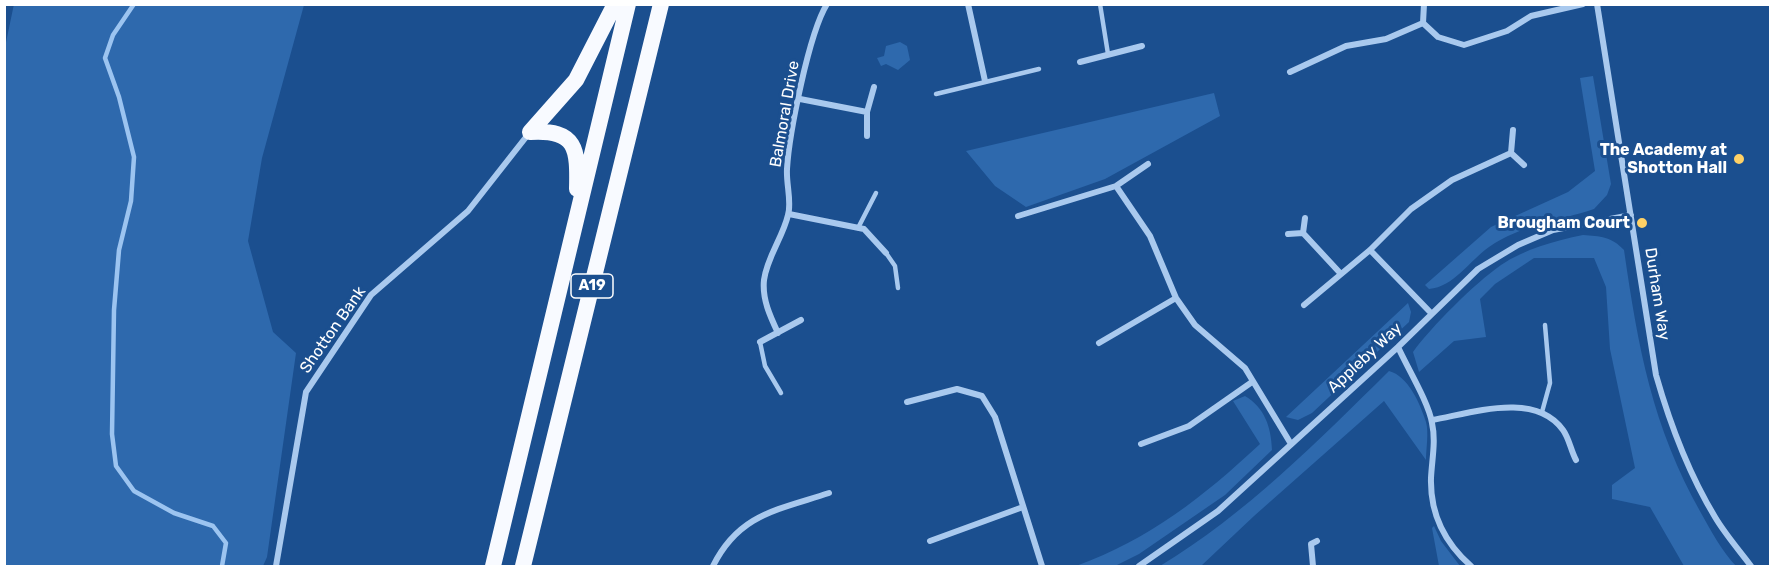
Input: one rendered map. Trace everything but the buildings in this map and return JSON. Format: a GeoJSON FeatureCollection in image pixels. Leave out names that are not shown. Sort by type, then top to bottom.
{"type":"FeatureCollection","features":[{"type":"Feature","properties":{"kind":"highway"},"geometry":{"type":"LineString","coordinates":[[530,132],[576,80],[615,4]]}},
{"type":"Feature","properties":{"kind":"highway","name":"A19"},"geometry":{"type":"LineString","coordinates":[[494,567],[628,4]]}},
{"type":"Feature","properties":{"kind":"highway","name":"A19"},"geometry":{"type":"LineString","coordinates":[[523,567],[661,4]]}},
{"type":"Feature","properties":{"kind":"highway"},"geometry":{"type":"LineString","coordinates":[[530,132],[549,131],[571,141],[578,155],[577,218]]}},
{"type":"Feature","properties":{"kind":"street","name":"Balmoral Drive"},"geometry":{"type":"LineString","coordinates":[[778,333],[767,309],[764,279],[789,214],[787,169],[812,42],[827,4]]}},
{"type":"Feature","properties":{"kind":"street"},"geometry":{"type":"LineString","coordinates":[[968,4],[986,81]]}},
{"type":"Feature","properties":{"kind":"street"},"geometry":{"type":"LineString","coordinates":[[1424,4],[1423,23],[1438,37],[1464,45],[1507,31],[1531,16],[1583,4]]}},
{"type":"Feature","properties":{"kind":"street","name":"Durham Way"},"geometry":{"type":"LineString","coordinates":[[1597,4],[1656,375],[1667,413],[1715,518],[1750,567]]}},
{"type":"Feature","properties":{"kind":"street"},"geometry":{"type":"LineString","coordinates":[[1290,72],[1346,46],[1386,39],[1423,23]]}},
{"type":"Feature","properties":{"kind":"street"},"geometry":{"type":"LineString","coordinates":[[1080,62],[1142,46]]}},
{"type":"Feature","properties":{"kind":"street"},"geometry":{"type":"LineString","coordinates":[[867,136],[867,112],[874,87]]}},
{"type":"Feature","properties":{"kind":"street"},"geometry":{"type":"LineString","coordinates":[[800,99],[867,112]]}},
{"type":"Feature","properties":{"kind":"street"},"geometry":{"type":"LineString","coordinates":[[1511,153],[1513,130]]}},
{"type":"Feature","properties":{"kind":"street","name":"Shotton Bank"},"geometry":{"type":"LineString","coordinates":[[276,567],[306,392],[371,295],[468,211],[530,132]]}},
{"type":"Feature","properties":{"kind":"street"},"geometry":{"type":"LineString","coordinates":[[1511,153],[1524,165]]}},
{"type":"Feature","properties":{"kind":"street"},"geometry":{"type":"LineString","coordinates":[[1304,305],[1370,250],[1411,209],[1452,180],[1511,153]]}},
{"type":"Feature","properties":{"kind":"street"},"geometry":{"type":"LineString","coordinates":[[1018,216],[1116,186],[1148,164]]}},
{"type":"Feature","properties":{"kind":"street"},"geometry":{"type":"LineString","coordinates":[[1116,186],[1150,236],[1176,298],[1195,325],[1245,368],[1291,444]]}},
{"type":"Feature","properties":{"kind":"street"},"geometry":{"type":"LineString","coordinates":[[789,214],[864,230],[886,253]]}},
{"type":"Feature","properties":{"kind":"street","name":"Appleby Way"},"geometry":{"type":"LineString","coordinates":[[1139,567],[1218,511],[1398,347],[1478,269],[1518,245],[1553,230],[1631,215]]}},
{"type":"Feature","properties":{"kind":"street"},"geometry":{"type":"LineString","coordinates":[[1303,233],[1305,218]]}},
{"type":"Feature","properties":{"kind":"street"},"geometry":{"type":"LineString","coordinates":[[1303,233],[1341,274]]}},
{"type":"Feature","properties":{"kind":"street"},"geometry":{"type":"LineString","coordinates":[[1288,234],[1303,233]]}},
{"type":"Feature","properties":{"kind":"street"},"geometry":{"type":"LineString","coordinates":[[1370,250],[1431,313]]}},
{"type":"Feature","properties":{"kind":"street"},"geometry":{"type":"LineString","coordinates":[[1099,343],[1176,298]]}},
{"type":"Feature","properties":{"kind":"street"},"geometry":{"type":"LineString","coordinates":[[760,342],[801,320]]}},
{"type":"Feature","properties":{"kind":"street"},"geometry":{"type":"LineString","coordinates":[[1398,347],[1432,420],[1434,437],[1431,480],[1434,514],[1455,551],[1472,567]]}},
{"type":"Feature","properties":{"kind":"street"},"geometry":{"type":"LineString","coordinates":[[1141,444],[1189,426],[1252,382]]}},
{"type":"Feature","properties":{"kind":"street"},"geometry":{"type":"LineString","coordinates":[[907,402],[957,389],[982,396],[995,417],[1042,567]]}},
{"type":"Feature","properties":{"kind":"street"},"geometry":{"type":"LineString","coordinates":[[1432,420],[1507,407],[1542,412],[1565,432],[1568,447],[1576,460]]}},
{"type":"Feature","properties":{"kind":"street"},"geometry":{"type":"LineString","coordinates":[[713,567],[722,549],[745,524],[772,512],[829,493]]}},
{"type":"Feature","properties":{"kind":"street"},"geometry":{"type":"LineString","coordinates":[[930,541],[1023,507]]}},
{"type":"Feature","properties":{"kind":"street"},"geometry":{"type":"LineString","coordinates":[[1313,567],[1311,544],[1317,541]]}},
{"type":"Feature","properties":{"kind":"lane"},"geometry":{"type":"LineString","coordinates":[[1100,4],[1108,54]]}},
{"type":"Feature","properties":{"kind":"lane"},"geometry":{"type":"LineString","coordinates":[[936,94],[1039,69]]}},
{"type":"Feature","properties":{"kind":"lane"},"geometry":{"type":"LineString","coordinates":[[858,228],[876,193]]}},
{"type":"Feature","properties":{"kind":"lane"},"geometry":{"type":"LineString","coordinates":[[886,253],[895,266],[898,288]]}},
{"type":"Feature","properties":{"kind":"lane"},"geometry":{"type":"LineString","coordinates":[[1542,412],[1550,383],[1545,325]]}},
{"type":"Feature","properties":{"kind":"lane"},"geometry":{"type":"LineString","coordinates":[[760,342],[765,366],[781,393]]}},
{"type":"Feature","properties":{"kind":"shaded area"},"geometry":{"type":"Polygon","coordinates":[[[14,4],[304,5],[262,158],[248,241],[273,332],[296,353],[267,557],[263,566],[5,566],[4,52],[14,4]]]}},
{"type":"Feature","properties":{"kind":"shaded area"},"geometry":{"type":"Polygon","coordinates":[[[900,42],[907,46],[910,60],[898,70],[886,64],[881,66],[877,58],[884,56],[886,46],[900,42]]]}},
{"type":"Feature","properties":{"kind":"shaded area"},"geometry":{"type":"Polygon","coordinates":[[[1593,76],[1611,184],[1607,195],[1594,209],[1514,233],[1489,247],[1454,279],[1429,289],[1425,285],[1491,227],[1568,192],[1595,171],[1580,78],[1593,76]]]}},
{"type":"Feature","properties":{"kind":"shaded area"},"geometry":{"type":"Polygon","coordinates":[[[1214,93],[1220,116],[1105,179],[1026,207],[995,186],[966,151],[1214,93]]]}},
{"type":"Feature","properties":{"kind":"shaded area"},"geometry":{"type":"Polygon","coordinates":[[[1583,235],[1605,238],[1615,242],[1624,250],[1635,320],[1649,385],[1670,449],[1701,513],[1736,566],[1684,566],[1650,507],[1612,499],[1612,485],[1635,468],[1610,349],[1606,287],[1594,258],[1534,258],[1495,284],[1480,299],[1486,337],[1454,341],[1419,372],[1413,352],[1454,306],[1490,273],[1510,259],[1530,250],[1583,235]]]}},
{"type":"Feature","properties":{"kind":"shaded area"},"geometry":{"type":"Polygon","coordinates":[[[1408,303],[1411,312],[1409,322],[1312,413],[1298,420],[1286,417],[1408,303]]]}},
{"type":"Feature","properties":{"kind":"shaded area"},"geometry":{"type":"Polygon","coordinates":[[[1389,371],[1402,378],[1420,407],[1427,426],[1426,460],[1384,401],[1201,566],[1160,566],[1192,546],[1252,500],[1308,450],[1389,371]]]}},
{"type":"Feature","properties":{"kind":"shaded area"},"geometry":{"type":"Polygon","coordinates":[[[1245,396],[1258,406],[1266,419],[1272,450],[1225,495],[1139,554],[1115,566],[1076,566],[1152,530],[1218,482],[1260,444],[1233,401],[1245,396]]]}},
{"type":"Feature","properties":{"kind":"shaded area"},"geometry":{"type":"Polygon","coordinates":[[[1434,526],[1441,541],[1460,566],[1439,566],[1432,528],[1434,526]]]}},
{"type":"Feature","properties":{"kind":"waterway"},"geometry":{"type":"LineString","coordinates":[[134,4],[113,35],[105,58],[119,97],[134,157],[131,201],[119,250],[114,310],[112,434],[116,466],[134,491],[174,513],[213,526],[226,543],[222,566]]}},
{"type":"Feature","properties":{"kind":"place","name":"The Academy at Shotton Hall"},"geometry":{"type":"Point","coordinates":[1739,159]}},
{"type":"Feature","properties":{"kind":"place","name":"Brougham Court"},"geometry":{"type":"Point","coordinates":[1642,223]}}]}
